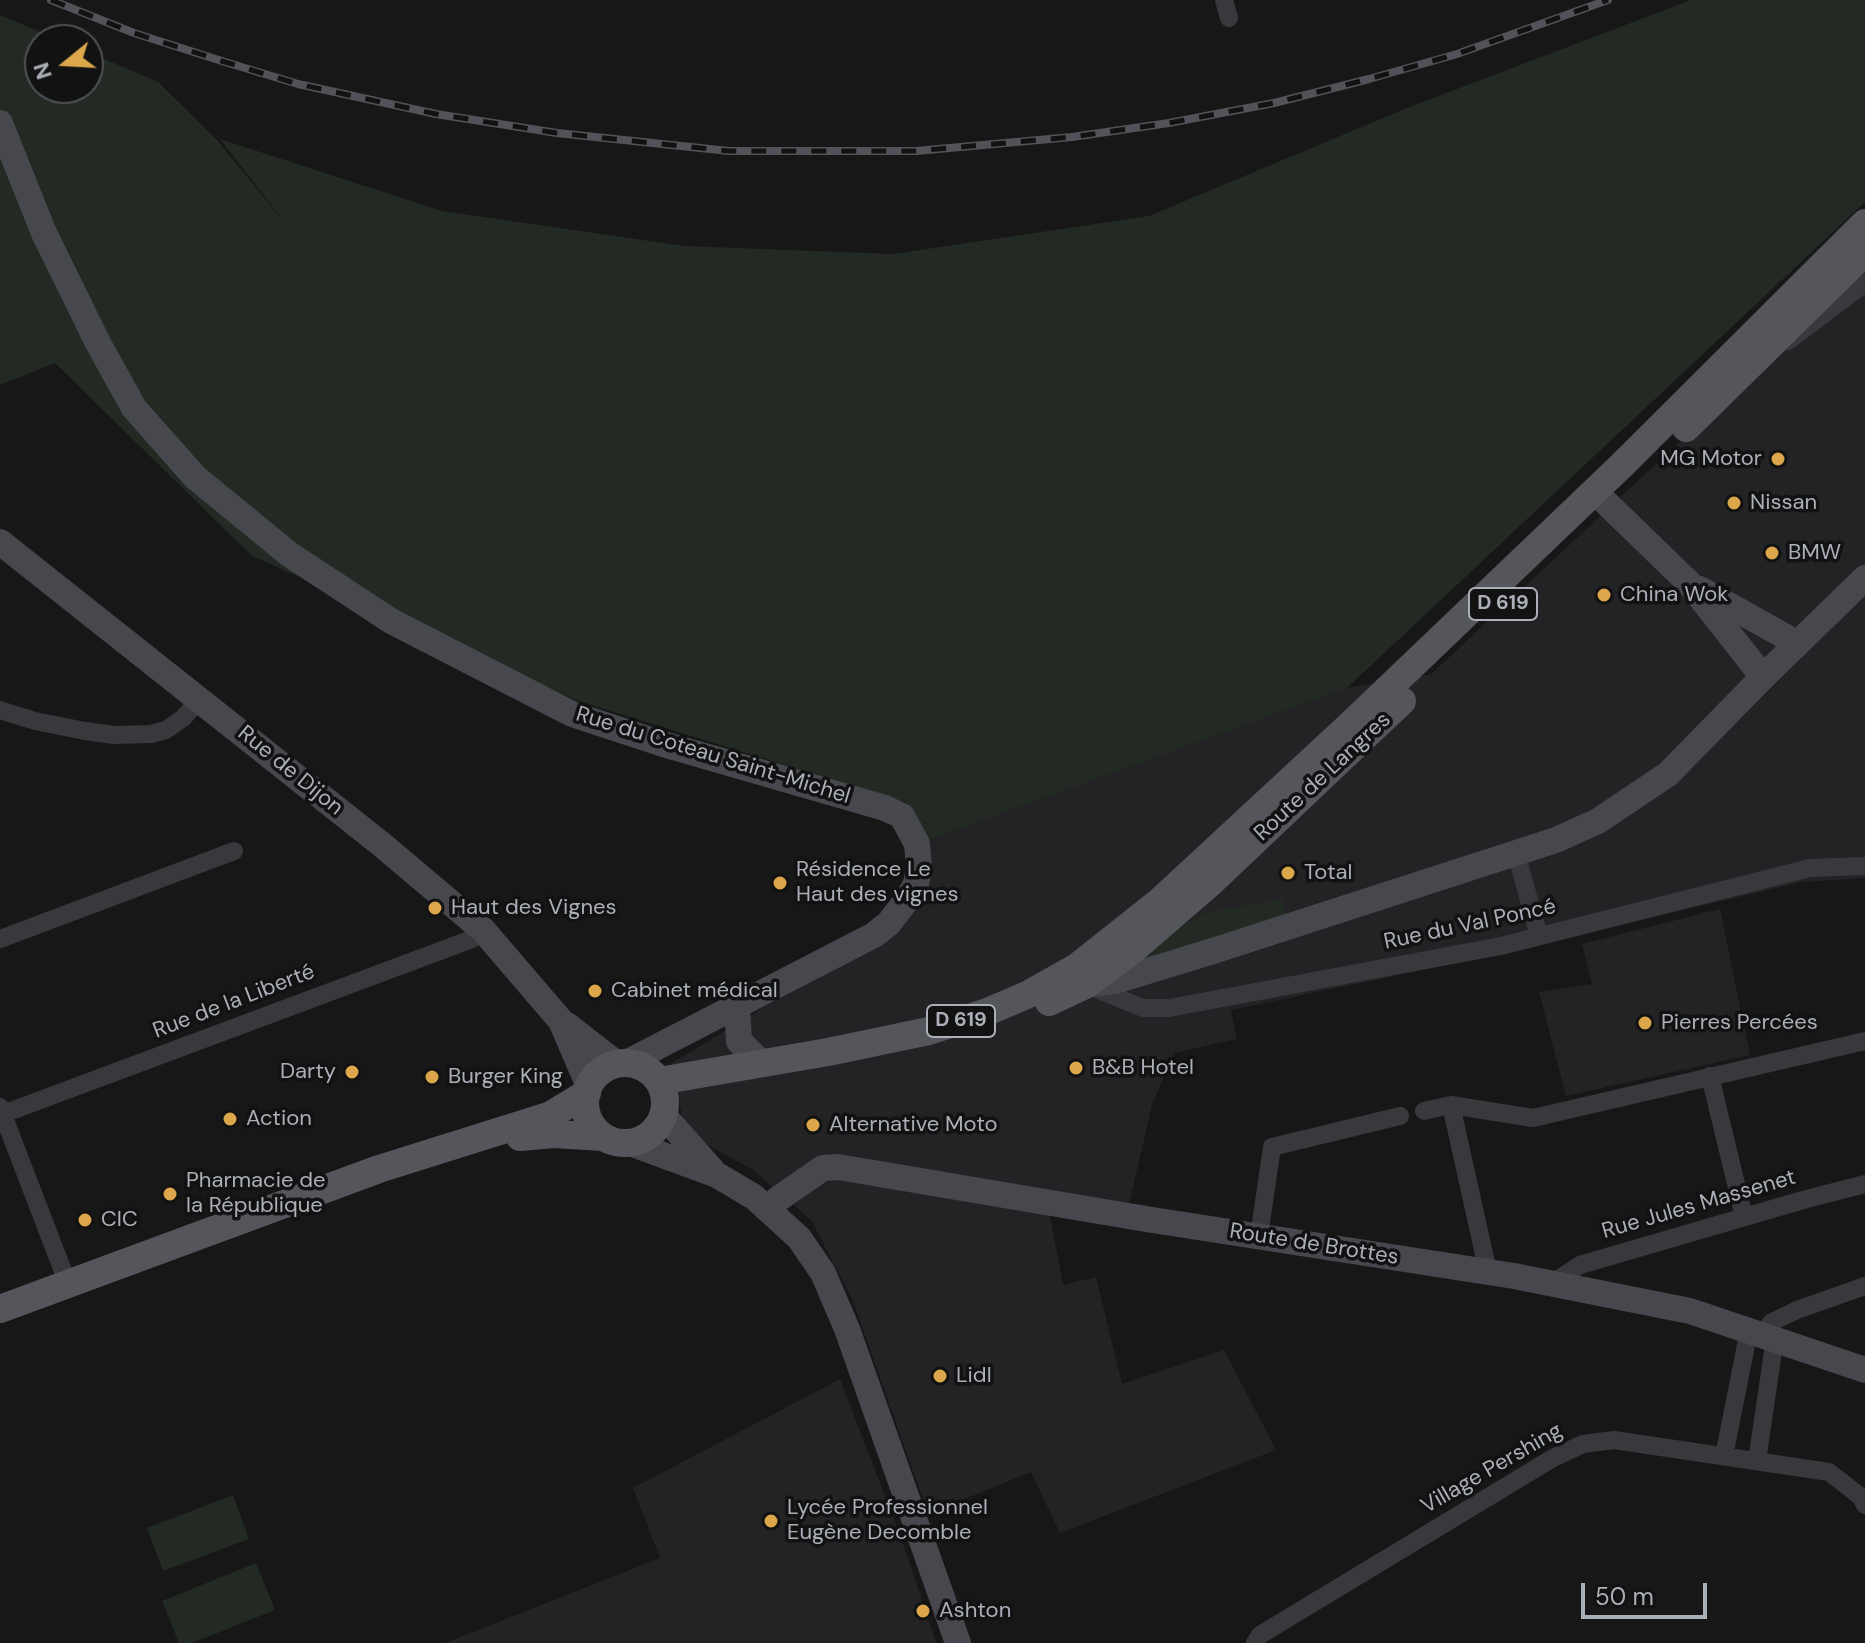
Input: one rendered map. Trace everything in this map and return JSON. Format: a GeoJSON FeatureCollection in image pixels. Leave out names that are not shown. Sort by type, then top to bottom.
{"type":"FeatureCollection","features":[{"type":"Feature","properties":{"kind":"main road","name":"D 619"},"geometry":{"type":"LineString","coordinates":[[647,1083],[929,1031],[1029,994],[1077,967],[1121,934],[1600,498],[1865,223]]}},
{"type":"Feature","properties":{"kind":"main road","name":"Route de Langres"},"geometry":{"type":"LineString","coordinates":[[647,1083],[700,1089],[928,1047],[997,1025],[1087,984],[1173,916],[1307,794],[1600,498],[1747,370],[1865,252]]}},
{"type":"Feature","properties":{"kind":"main road"},"geometry":{"type":"LineString","coordinates":[[474,1140],[554,1134],[617,1140],[642,1140],[653,1133],[647,1083],[599,1072],[588,1090],[585,1111],[589,1122],[617,1140]]}},
{"type":"Feature","properties":{"kind":"main road"},"geometry":{"type":"LineString","coordinates":[[0,1309],[379,1169],[551,1115],[588,1090]]}},
{"type":"Feature","properties":{"kind":"street","name":"Rue du Coteau Saint-Michel"},"geometry":{"type":"LineString","coordinates":[[0,123],[5,157],[134,408],[195,477],[289,554],[391,621],[572,714],[736,766],[885,808],[902,816],[917,844],[919,868],[916,884],[899,912],[874,935],[669,1041],[647,1083]]}},
{"type":"Feature","properties":{"kind":"street"},"geometry":{"type":"LineString","coordinates":[[1747,370],[1815,323],[1865,283]]}},
{"type":"Feature","properties":{"kind":"street"},"geometry":{"type":"LineString","coordinates":[[1600,498],[1690,584],[1763,677]]}},
{"type":"Feature","properties":{"kind":"street","name":"Rue de Dijon"},"geometry":{"type":"LineString","coordinates":[[0,542],[381,844],[483,930],[561,1021],[647,1083],[717,1175]]}},
{"type":"Feature","properties":{"kind":"street"},"geometry":{"type":"LineString","coordinates":[[1087,984],[1115,981],[1556,840],[1630,801],[1668,774],[1865,578]]}},
{"type":"Feature","properties":{"kind":"street"},"geometry":{"type":"LineString","coordinates":[[1690,584],[1795,645]]}},
{"type":"Feature","properties":{"kind":"street"},"geometry":{"type":"LineString","coordinates":[[0,710],[85,731],[114,735],[151,734],[166,730],[183,718],[200,699]]}},
{"type":"Feature","properties":{"kind":"street"},"geometry":{"type":"LineString","coordinates":[[0,939],[234,851]]}},
{"type":"Feature","properties":{"kind":"street"},"geometry":{"type":"LineString","coordinates":[[1516,853],[1539,936]]}},
{"type":"Feature","properties":{"kind":"street","name":"Rue du Val Poncé"},"geometry":{"type":"LineString","coordinates":[[1087,984],[1143,1008],[1169,1008],[1418,963],[1810,868],[1865,866]]}},
{"type":"Feature","properties":{"kind":"street","name":"Rue de la Liberté"},"geometry":{"type":"LineString","coordinates":[[1,1112],[472,939],[483,930]]}},
{"type":"Feature","properties":{"kind":"street"},"geometry":{"type":"LineString","coordinates":[[737,1006],[739,1041],[762,1064]]}},
{"type":"Feature","properties":{"kind":"street","name":"Rue de Dijon"},"geometry":{"type":"LineString","coordinates":[[561,1021],[588,1090]]}},
{"type":"Feature","properties":{"kind":"street"},"geometry":{"type":"LineString","coordinates":[[1424,1111],[1451,1105],[1533,1118],[1865,1041]]}},
{"type":"Feature","properties":{"kind":"street"},"geometry":{"type":"LineString","coordinates":[[1710,1076],[1744,1217]]}},
{"type":"Feature","properties":{"kind":"street"},"geometry":{"type":"LineString","coordinates":[[1451,1105],[1488,1272]]}},
{"type":"Feature","properties":{"kind":"street"},"geometry":{"type":"LineString","coordinates":[[1,1112],[68,1284]]}},
{"type":"Feature","properties":{"kind":"street"},"geometry":{"type":"LineString","coordinates":[[1259,1236],[1272,1147],[1400,1116]]}},
{"type":"Feature","properties":{"kind":"street"},"geometry":{"type":"LineString","coordinates":[[617,1140],[717,1175],[754,1197],[799,1238],[823,1273],[847,1329],[958,1643]]}},
{"type":"Feature","properties":{"kind":"street","name":"Route de Brottes"},"geometry":{"type":"LineString","coordinates":[[769,1209],[778,1199],[823,1168],[838,1167],[1488,1272],[1690,1311],[1865,1370]]}},
{"type":"Feature","properties":{"kind":"street","name":"Rue Jules Massenet"},"geometry":{"type":"LineString","coordinates":[[1551,1284],[1580,1265],[1865,1184]]}},
{"type":"Feature","properties":{"kind":"street"},"geometry":{"type":"LineString","coordinates":[[1724,1456],[1762,1334],[1772,1322],[1797,1310],[1865,1286]]}},
{"type":"Feature","properties":{"kind":"street"},"geometry":{"type":"LineString","coordinates":[[1757,1461],[1762,1334]]}},
{"type":"Feature","properties":{"kind":"street","name":"Village Pershing"},"geometry":{"type":"LineString","coordinates":[[1255,1643],[1260,1635],[1553,1458],[1583,1444],[1614,1440],[1829,1472],[1861,1497],[1865,1505]]}},
{"type":"Feature","properties":{"kind":"shaded area"},"geometry":{"type":"Polygon","coordinates":[[[1691,0],[1865,0],[1865,202],[1347,688],[929,840],[905,802],[578,701],[252,556],[55,363],[0,385],[0,15],[24,25],[24,104],[104,104],[104,59],[158,82],[218,141],[293,233],[220,139],[442,211],[684,246],[893,254],[1149,216],[1407,108],[1691,0]]]}},
{"type":"Feature","properties":{"kind":"shaded area"},"geometry":{"type":"Polygon","coordinates":[[[1865,269],[1865,878],[1802,882],[1476,959],[1231,1010],[1237,1039],[1174,1053],[1152,1105],[1124,1226],[1050,1215],[1063,1285],[1096,1277],[1122,1384],[1224,1350],[1276,1450],[1060,1533],[1031,1472],[928,1514],[853,1301],[811,1220],[753,1170],[685,1132],[672,1063],[768,1005],[855,958],[929,840],[1347,688],[1431,674],[1865,269]]]}},
{"type":"Feature","properties":{"kind":"shaded area"},"geometry":{"type":"Polygon","coordinates":[[[1282,899],[1287,915],[1126,973],[1160,937],[1208,912],[1282,899]]]}},
{"type":"Feature","properties":{"kind":"shaded area","name":"Pierres Percées"},"geometry":{"type":"Polygon","coordinates":[[[1720,909],[1750,1055],[1566,1096],[1539,992],[1592,984],[1582,944],[1720,909]]]}},
{"type":"Feature","properties":{"kind":"shaded area","name":"Lycée Professionnel Eugène Decomble"},"geometry":{"type":"Polygon","coordinates":[[[840,1379],[900,1535],[936,1643],[445,1643],[660,1558],[633,1488],[840,1379]]]}},
{"type":"Feature","properties":{"kind":"shaded area"},"geometry":{"type":"Polygon","coordinates":[[[233,1495],[249,1539],[163,1571],[147,1528],[233,1495]]]}},
{"type":"Feature","properties":{"kind":"shaded area"},"geometry":{"type":"Polygon","coordinates":[[[256,1563],[275,1610],[192,1643],[179,1643],[162,1601],[256,1563]]]}},
{"type":"Feature","properties":{"kind":"railway"},"geometry":{"type":"LineString","coordinates":[[51,0],[134,33],[298,84],[436,114],[557,133],[729,151],[916,151],[1072,137],[1169,123],[1274,103],[1369,79],[1457,54],[1608,0]]}},
{"type":"Feature","properties":{"kind":"place","name":"MG Motor"},"geometry":{"type":"Point","coordinates":[1778,459]}},
{"type":"Feature","properties":{"kind":"place","name":"Nissan"},"geometry":{"type":"Point","coordinates":[1734,503]}},
{"type":"Feature","properties":{"kind":"place","name":"BMW"},"geometry":{"type":"Point","coordinates":[1772,553]}},
{"type":"Feature","properties":{"kind":"place","name":"China Wok"},"geometry":{"type":"Point","coordinates":[1604,595]}},
{"type":"Feature","properties":{"kind":"place","name":"Total"},"geometry":{"type":"Point","coordinates":[1288,873]}},
{"type":"Feature","properties":{"kind":"place","name":"Résidence Le Haut des vignes"},"geometry":{"type":"Point","coordinates":[780,883]}},
{"type":"Feature","properties":{"kind":"place","name":"Haut des Vignes"},"geometry":{"type":"Point","coordinates":[435,908]}},
{"type":"Feature","properties":{"kind":"place","name":"Cabinet médical"},"geometry":{"type":"Point","coordinates":[595,991]}},
{"type":"Feature","properties":{"kind":"place","name":"Pierres Percées"},"geometry":{"type":"Point","coordinates":[1645,1023]}},
{"type":"Feature","properties":{"kind":"place","name":"B&B Hotel"},"geometry":{"type":"Point","coordinates":[1076,1068]}},
{"type":"Feature","properties":{"kind":"place","name":"Darty"},"geometry":{"type":"Point","coordinates":[352,1072]}},
{"type":"Feature","properties":{"kind":"place","name":"Burger King"},"geometry":{"type":"Point","coordinates":[432,1077]}},
{"type":"Feature","properties":{"kind":"place","name":"Action"},"geometry":{"type":"Point","coordinates":[230,1119]}},
{"type":"Feature","properties":{"kind":"place","name":"Alternative Moto"},"geometry":{"type":"Point","coordinates":[813,1125]}},
{"type":"Feature","properties":{"kind":"place","name":"Pharmacie de la République"},"geometry":{"type":"Point","coordinates":[170,1194]}},
{"type":"Feature","properties":{"kind":"place","name":"CIC"},"geometry":{"type":"Point","coordinates":[85,1220]}},
{"type":"Feature","properties":{"kind":"place","name":"Lidl"},"geometry":{"type":"Point","coordinates":[940,1376]}},
{"type":"Feature","properties":{"kind":"place","name":"Lycée Professionnel Eugène Decomble"},"geometry":{"type":"Point","coordinates":[771,1521]}},
{"type":"Feature","properties":{"kind":"place","name":"Ashton"},"geometry":{"type":"Point","coordinates":[923,1611]}}]}
